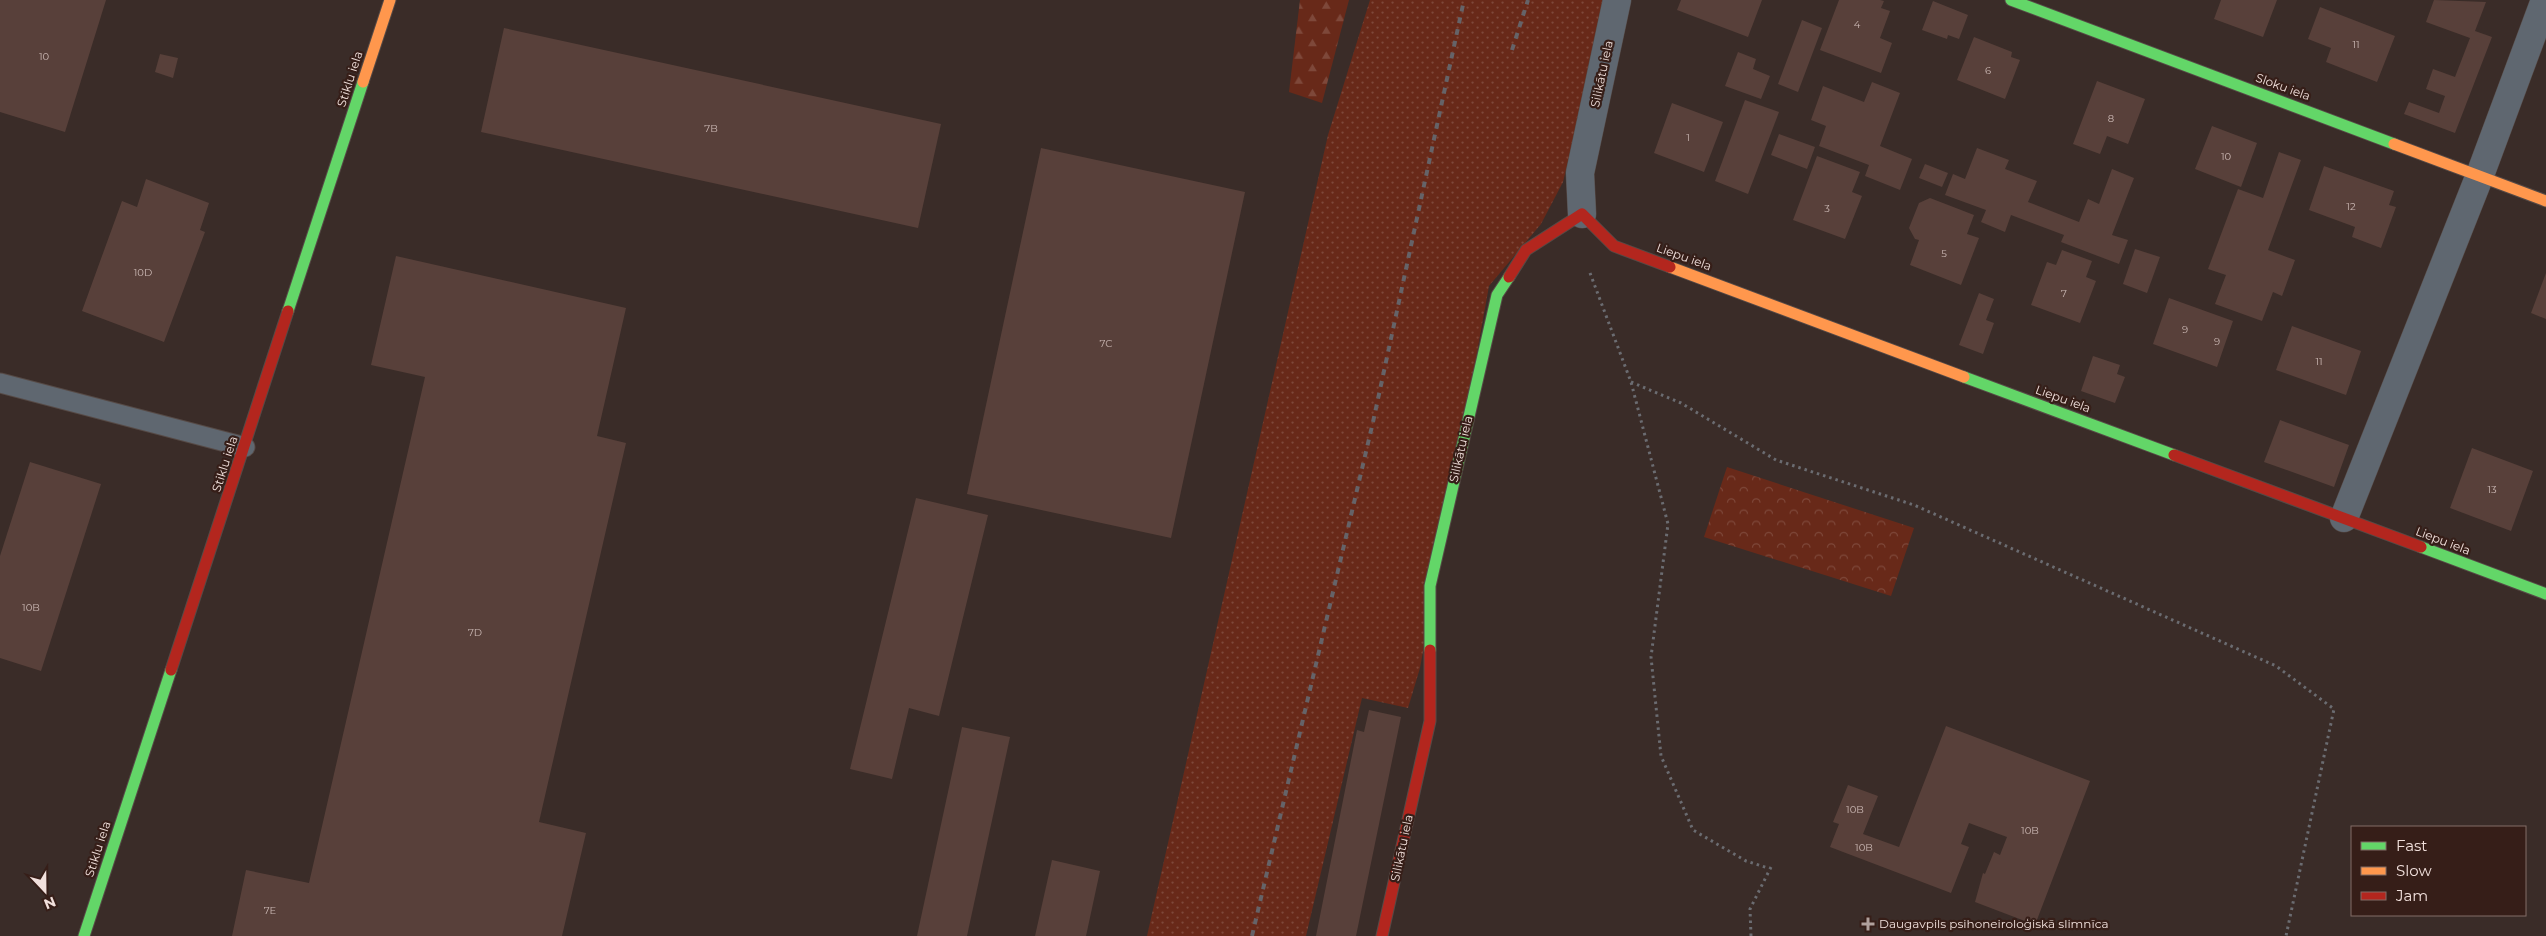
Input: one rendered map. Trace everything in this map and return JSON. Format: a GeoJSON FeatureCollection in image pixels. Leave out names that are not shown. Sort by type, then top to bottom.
{"type":"FeatureCollection","features":[{"type":"Feature","properties":{"kind":"street","name":"Stiklu iela"},"geometry":{"type":"LineString","coordinates":[[84,936],[390,0]]}},
{"type":"Feature","properties":{"kind":"street","name":"Silikātu iela"},"geometry":{"type":"LineString","coordinates":[[1382,936],[1430,721],[1430,586],[1497,295],[1526,250],[1582,214],[1580,173],[1617,0]]}},
{"type":"Feature","properties":{"kind":"street","name":"Sloku iela"},"geometry":{"type":"LineString","coordinates":[[2011,0],[2546,201]]}},
{"type":"Feature","properties":{"kind":"street"},"geometry":{"type":"LineString","coordinates":[[2344,518],[2480,175],[2545,0]]}},
{"type":"Feature","properties":{"kind":"street","name":"Liepu iela"},"geometry":{"type":"LineString","coordinates":[[1582,214],[1613,244],[2546,594]]}},
{"type":"Feature","properties":{"kind":"lane"},"geometry":{"type":"LineString","coordinates":[[0,383],[245,447]]}},
{"type":"Feature","properties":{"kind":"path"},"geometry":{"type":"LineString","coordinates":[[1613,244],[1588,265],[1631,382],[1668,524],[1651,657],[1661,756],[1692,830],[1746,861],[1770,867],[1750,909],[1751,936]]}},
{"type":"Feature","properties":{"kind":"path"},"geometry":{"type":"LineString","coordinates":[[1631,382],[1681,403],[1776,460],[1914,505],[2276,666],[2334,709],[2286,936]]}},
{"type":"Feature","properties":{"kind":"green space"},"geometry":{"type":"Polygon","coordinates":[[[1300,0],[1349,0],[1322,103],[1289,92],[1300,0]]]}},
{"type":"Feature","properties":{"kind":"green space"},"geometry":{"type":"Polygon","coordinates":[[[1370,0],[1608,0],[1563,182],[1541,224],[1489,286],[1420,668],[1408,708],[1362,698],[1306,936],[1147,936],[1328,135],[1370,0]]]}},
{"type":"Feature","properties":{"kind":"green space"},"geometry":{"type":"Polygon","coordinates":[[[1727,467],[1914,528],[1891,596],[1704,537],[1727,467]]]}},
{"type":"Feature","properties":{"kind":"building"},"geometry":{"type":"Polygon","coordinates":[[[0,0],[106,0],[65,132],[0,112],[0,0]]]}},
{"type":"Feature","properties":{"kind":"building"},"geometry":{"type":"Polygon","coordinates":[[[1681,0],[1762,0],[1748,37],[1677,10],[1681,0]]]}},
{"type":"Feature","properties":{"kind":"building"},"geometry":{"type":"Polygon","coordinates":[[[1839,0],[1880,0],[1884,1],[1881,8],[1890,11],[1880,38],[1892,43],[1881,73],[1820,50],[1839,0]]]}},
{"type":"Feature","properties":{"kind":"building"},"geometry":{"type":"Polygon","coordinates":[[[2221,0],[2277,0],[2263,37],[2214,19],[2221,0]]]}},
{"type":"Feature","properties":{"kind":"building"},"geometry":{"type":"Polygon","coordinates":[[[2434,0],[2486,2],[2475,31],[2492,37],[2455,133],[2404,114],[2409,102],[2439,113],[2445,96],[2426,89],[2433,69],[2455,77],[2470,38],[2426,22],[2434,0]]]}},
{"type":"Feature","properties":{"kind":"building"},"geometry":{"type":"Polygon","coordinates":[[[1933,1],[1968,15],[1959,39],[1948,35],[1947,39],[1922,30],[1933,1]]]}},
{"type":"Feature","properties":{"kind":"building"},"geometry":{"type":"Polygon","coordinates":[[[2320,7],[2395,36],[2377,82],[2326,62],[2331,48],[2308,39],[2320,7]]]}},
{"type":"Feature","properties":{"kind":"building"},"geometry":{"type":"Polygon","coordinates":[[[1802,20],[1822,28],[1798,92],[1778,84],[1802,20]]]}},
{"type":"Feature","properties":{"kind":"building"},"geometry":{"type":"Polygon","coordinates":[[[504,28],[941,124],[918,228],[481,132],[504,28]]]}},
{"type":"Feature","properties":{"kind":"building"},"geometry":{"type":"Polygon","coordinates":[[[1974,37],[2012,52],[2011,57],[2020,60],[2005,99],[1957,80],[1974,37]]]}},
{"type":"Feature","properties":{"kind":"building"},"geometry":{"type":"Polygon","coordinates":[[[1738,52],[1756,59],[1753,69],[1770,76],[1761,99],[1725,86],[1738,52]]]}},
{"type":"Feature","properties":{"kind":"building"},"geometry":{"type":"Polygon","coordinates":[[[160,54],[178,58],[173,78],[155,72],[160,54]]]}},
{"type":"Feature","properties":{"kind":"building"},"geometry":{"type":"Polygon","coordinates":[[[2097,81],[2145,99],[2128,144],[2107,136],[2100,154],[2073,144],[2097,81]]]}},
{"type":"Feature","properties":{"kind":"building"},"geometry":{"type":"Polygon","coordinates":[[[1872,82],[1900,93],[1880,146],[1912,159],[1900,190],[1865,176],[1869,165],[1819,146],[1826,126],[1811,120],[1823,86],[1864,102],[1872,82]]]}},
{"type":"Feature","properties":{"kind":"building"},"geometry":{"type":"Polygon","coordinates":[[[1745,100],[1779,112],[1748,194],[1715,181],[1745,100]]]}},
{"type":"Feature","properties":{"kind":"building"},"geometry":{"type":"Polygon","coordinates":[[[1672,103],[1723,122],[1704,172],[1654,153],[1672,103]]]}},
{"type":"Feature","properties":{"kind":"building"},"geometry":{"type":"Polygon","coordinates":[[[2212,126],[2257,143],[2241,187],[2195,169],[2212,126]]]}},
{"type":"Feature","properties":{"kind":"building"},"geometry":{"type":"Polygon","coordinates":[[[1779,134],[1815,147],[1807,169],[1771,155],[1779,134]]]}},
{"type":"Feature","properties":{"kind":"building"},"geometry":{"type":"Polygon","coordinates":[[[1041,148],[1245,192],[1171,538],[967,494],[1041,148]]]}},
{"type":"Feature","properties":{"kind":"building"},"geometry":{"type":"Polygon","coordinates":[[[1977,148],[2009,160],[2005,169],[2037,181],[2028,202],[2079,222],[2088,199],[2099,204],[2112,169],[2134,178],[2112,235],[2128,240],[2119,264],[2061,242],[2064,235],[2011,215],[2005,232],[1981,222],[1986,210],[1945,195],[1953,174],[1965,179],[1977,148]]]}},
{"type":"Feature","properties":{"kind":"building"},"geometry":{"type":"Polygon","coordinates":[[[2279,152],[2301,160],[2268,250],[2295,260],[2282,296],[2273,292],[2262,321],[2215,304],[2226,275],[2208,269],[2238,189],[2263,198],[2279,152]]]}},
{"type":"Feature","properties":{"kind":"building"},"geometry":{"type":"Polygon","coordinates":[[[1817,156],[1860,172],[1852,192],[1862,196],[1845,239],[1793,220],[1817,156]]]}},
{"type":"Feature","properties":{"kind":"building"},"geometry":{"type":"Polygon","coordinates":[[[1925,164],[1948,173],[1942,187],[1919,178],[1925,164]]]}},
{"type":"Feature","properties":{"kind":"building"},"geometry":{"type":"Polygon","coordinates":[[[2324,166],[2394,191],[2389,205],[2396,207],[2381,248],[2352,237],[2355,227],[2309,210],[2324,166]]]}},
{"type":"Feature","properties":{"kind":"building"},"geometry":{"type":"Polygon","coordinates":[[[146,179],[209,203],[200,230],[205,232],[164,342],[82,311],[122,201],[137,207],[146,179]]]}},
{"type":"Feature","properties":{"kind":"building"},"geometry":{"type":"Polygon","coordinates":[[[1930,198],[1974,215],[1967,234],[1979,238],[1961,285],[1910,265],[1919,240],[1915,239],[1909,228],[1919,203],[1930,198]]]}},
{"type":"Feature","properties":{"kind":"building"},"geometry":{"type":"Polygon","coordinates":[[[2135,249],[2160,257],[2147,293],[2123,284],[2135,249]]]}},
{"type":"Feature","properties":{"kind":"building"},"geometry":{"type":"Polygon","coordinates":[[[2062,250],[2092,261],[2086,277],[2096,281],[2080,323],[2031,305],[2047,262],[2056,265],[2062,250]]]}},
{"type":"Feature","properties":{"kind":"building"},"geometry":{"type":"Polygon","coordinates":[[[396,256],[626,308],[597,436],[626,443],[539,822],[586,833],[562,936],[232,936],[246,870],[309,883],[425,377],[371,365],[396,256]]]}},
{"type":"Feature","properties":{"kind":"building"},"geometry":{"type":"Polygon","coordinates":[[[2546,273],[2546,319],[2531,313],[2546,273]]]}},
{"type":"Feature","properties":{"kind":"building"},"geometry":{"type":"Polygon","coordinates":[[[1979,293],[1994,299],[1986,320],[1994,323],[1983,354],[1959,345],[1979,293]]]}},
{"type":"Feature","properties":{"kind":"building"},"geometry":{"type":"Polygon","coordinates":[[[2169,298],[2233,321],[2217,367],[2153,344],[2169,298]]]}},
{"type":"Feature","properties":{"kind":"building"},"geometry":{"type":"Polygon","coordinates":[[[2292,326],[2361,351],[2346,395],[2276,370],[2292,326]]]}},
{"type":"Feature","properties":{"kind":"building"},"geometry":{"type":"Polygon","coordinates":[[[2093,356],[2120,365],[2117,374],[2125,377],[2115,403],[2081,391],[2093,356]]]}},
{"type":"Feature","properties":{"kind":"building"},"geometry":{"type":"Polygon","coordinates":[[[2280,420],[2349,445],[2334,487],[2264,462],[2280,420]]]}},
{"type":"Feature","properties":{"kind":"building"},"geometry":{"type":"Polygon","coordinates":[[[2472,448],[2533,471],[2511,531],[2450,508],[2472,448]]]}},
{"type":"Feature","properties":{"kind":"building"},"geometry":{"type":"Polygon","coordinates":[[[30,462],[101,484],[41,671],[0,658],[0,556],[30,462]]]}},
{"type":"Feature","properties":{"kind":"building"},"geometry":{"type":"Polygon","coordinates":[[[916,498],[988,515],[939,716],[909,708],[892,779],[850,769],[916,498]]]}},
{"type":"Feature","properties":{"kind":"building"},"geometry":{"type":"Polygon","coordinates":[[[1369,710],[1401,717],[1356,936],[1316,936],[1357,730],[1364,732],[1369,710]]]}},
{"type":"Feature","properties":{"kind":"building"},"geometry":{"type":"Polygon","coordinates":[[[1946,726],[2090,781],[2035,925],[1975,902],[1983,873],[1985,874],[1994,852],[2000,855],[2007,837],[1969,823],[1961,844],[1969,847],[1951,893],[1830,847],[1839,824],[1833,822],[1848,785],[1878,796],[1863,834],[1899,847],[1946,726]]]}},
{"type":"Feature","properties":{"kind":"building"},"geometry":{"type":"Polygon","coordinates":[[[962,727],[1010,737],[967,936],[917,936],[962,727]]]}},
{"type":"Feature","properties":{"kind":"building"},"geometry":{"type":"Polygon","coordinates":[[[1052,860],[1100,871],[1086,936],[1035,936],[1052,860]]]}},
{"type":"Feature","properties":{"kind":"railway"},"geometry":{"type":"LineString","coordinates":[[1252,936],[1373,422],[1464,0]]}},
{"type":"Feature","properties":{"kind":"railway"},"geometry":{"type":"LineString","coordinates":[[1512,50],[1528,0]]}},
{"type":"Feature","properties":{"kind":"traffic: fast"},"geometry":{"type":"LineString","coordinates":[[2011,0],[2394,144]]}},
{"type":"Feature","properties":{"kind":"traffic: fast"},"geometry":{"type":"LineString","coordinates":[[288,311],[363,82]]}},
{"type":"Feature","properties":{"kind":"traffic: fast"},"geometry":{"type":"LineString","coordinates":[[1430,650],[1430,586],[1497,295],[1509,277]]}},
{"type":"Feature","properties":{"kind":"traffic: fast"},"geometry":{"type":"LineString","coordinates":[[1964,377],[2174,455]]}},
{"type":"Feature","properties":{"kind":"traffic: fast"},"geometry":{"type":"LineString","coordinates":[[2421,547],[2546,594]]}},
{"type":"Feature","properties":{"kind":"traffic: fast"},"geometry":{"type":"LineString","coordinates":[[84,936],[171,670]]}},
{"type":"Feature","properties":{"kind":"traffic: slow"},"geometry":{"type":"LineString","coordinates":[[363,82],[390,0]]}},
{"type":"Feature","properties":{"kind":"traffic: slow"},"geometry":{"type":"LineString","coordinates":[[2394,144],[2546,201]]}},
{"type":"Feature","properties":{"kind":"traffic: slow"},"geometry":{"type":"LineString","coordinates":[[1670,267],[1964,377]]}},
{"type":"Feature","properties":{"kind":"traffic: jam"},"geometry":{"type":"LineString","coordinates":[[1509,277],[1526,250],[1582,214],[1614,246],[1670,267]]}},
{"type":"Feature","properties":{"kind":"traffic: jam"},"geometry":{"type":"LineString","coordinates":[[171,670],[288,311]]}},
{"type":"Feature","properties":{"kind":"traffic: jam"},"geometry":{"type":"LineString","coordinates":[[2174,455],[2421,547]]}},
{"type":"Feature","properties":{"kind":"traffic: jam"},"geometry":{"type":"LineString","coordinates":[[1382,936],[1430,721],[1430,650]]}},
{"type":"Feature","properties":{"kind":"place","name":"Daugavpils psihoneiroloģiskā slimnīca"},"geometry":{"type":"Point","coordinates":[1868,924]}}]}
